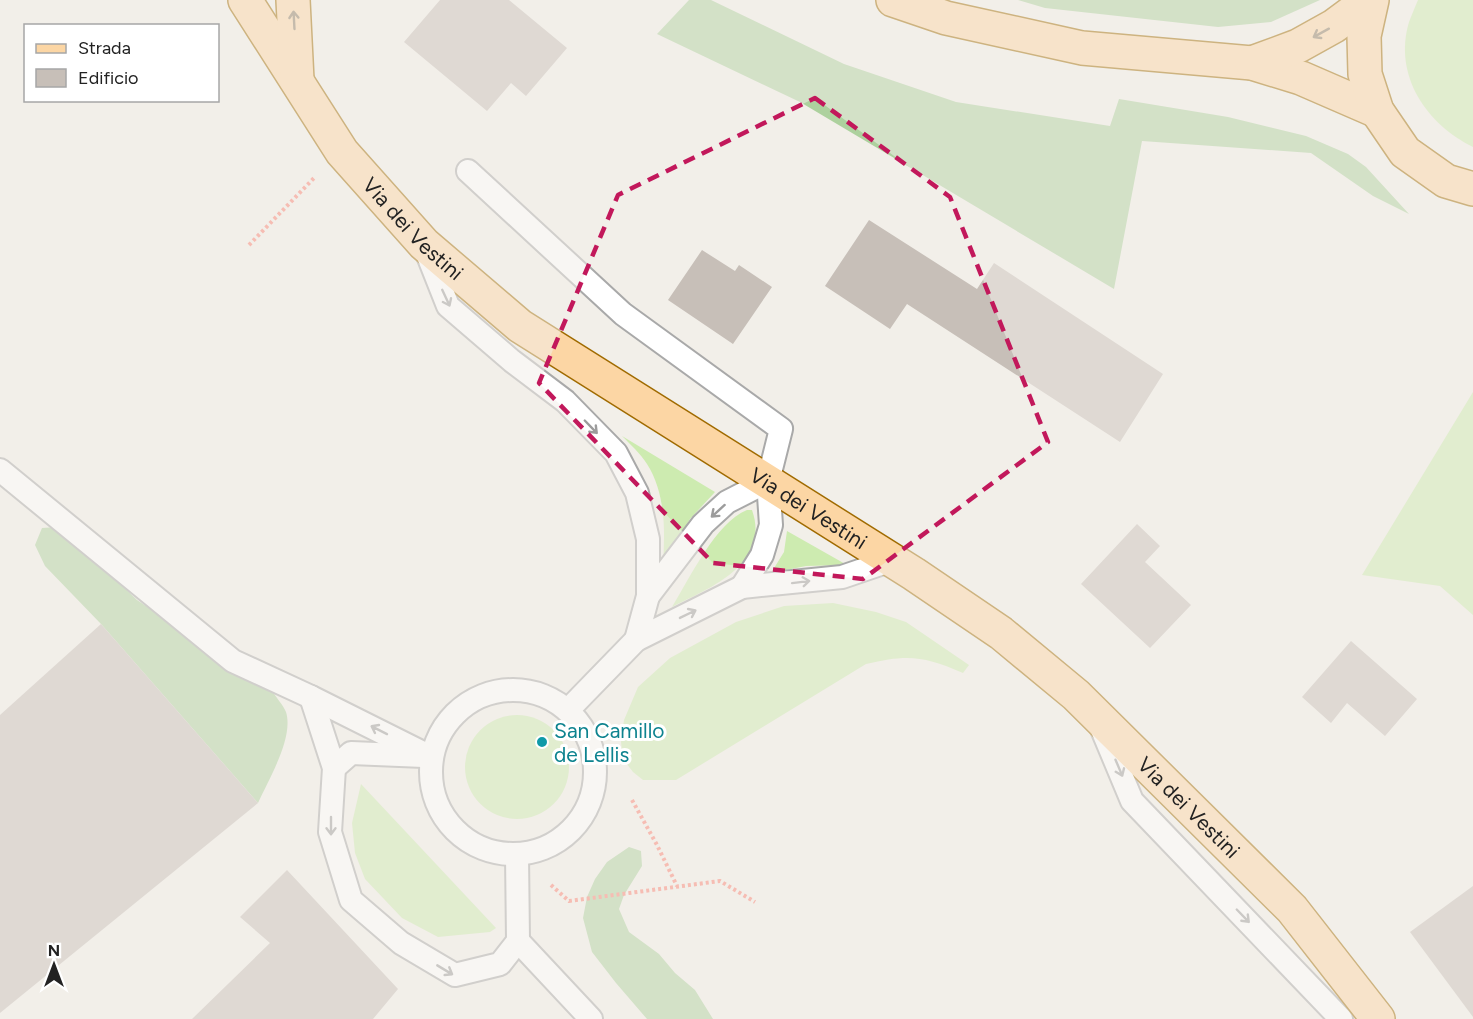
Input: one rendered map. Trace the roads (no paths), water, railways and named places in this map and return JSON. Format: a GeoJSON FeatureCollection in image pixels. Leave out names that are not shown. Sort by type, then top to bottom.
{"type":"FeatureCollection","features":[{"type":"Feature","properties":{"kind":"main road","name":"Via dei Vestini"},"geometry":{"type":"LineString","coordinates":[[245,0],[342,152],[424,244],[520,326],[892,560],[1001,633],[1076,695],[1292,909],[1378,1019]]}},
{"type":"Feature","properties":{"kind":"main road"},"geometry":{"type":"LineString","coordinates":[[293,0],[297,81]]}},
{"type":"Feature","properties":{"kind":"main road"},"geometry":{"type":"LineString","coordinates":[[893,0],[945,18],[1082,48],[1252,63],[1301,78],[1377,111]]}},
{"type":"Feature","properties":{"kind":"main road"},"geometry":{"type":"LineString","coordinates":[[1252,63],[1298,46],[1334,26],[1371,0]]}},
{"type":"Feature","properties":{"kind":"main road"},"geometry":{"type":"LineString","coordinates":[[1371,0],[1364,36],[1365,74],[1377,111],[1405,152],[1446,182],[1473,189]]}},
{"type":"Feature","properties":{"kind":"lane"},"geometry":{"type":"LineString","coordinates":[[468,171],[623,314],[781,429],[768,481],[771,525],[762,555],[742,587]]}},
{"type":"Feature","properties":{"kind":"lane"},"geometry":{"type":"LineString","coordinates":[[424,244],[448,306],[512,361],[566,401],[616,453],[637,493],[648,539],[648,597],[636,640]]}},
{"type":"Feature","properties":{"kind":"lane"},"geometry":{"type":"LineString","coordinates":[[0,470],[234,661],[431,757]]}},
{"type":"Feature","properties":{"kind":"lane"},"geometry":{"type":"LineString","coordinates":[[648,597],[703,524],[727,502],[768,481]]}},
{"type":"Feature","properties":{"kind":"lane"},"geometry":{"type":"LineString","coordinates":[[568,710],[636,640],[742,587],[842,577],[892,560]]}},
{"type":"Feature","properties":{"kind":"lane"},"geometry":{"type":"LineString","coordinates":[[507,689],[529,690],[550,697],[568,710],[586,732],[595,759],[594,788],[585,813],[567,834],[544,849],[517,855],[492,852],[470,843],[450,826],[437,806],[430,781],[431,757],[438,735],[450,718],[466,703],[486,693],[507,689]]}},
{"type":"Feature","properties":{"kind":"lane"},"geometry":{"type":"LineString","coordinates":[[311,697],[334,768],[330,832],[351,900],[401,943],[455,975],[500,964],[518,941],[517,855]]}},
{"type":"Feature","properties":{"kind":"lane"},"geometry":{"type":"LineString","coordinates":[[1096,714],[1132,801],[1341,1019]]}},
{"type":"Feature","properties":{"kind":"lane"},"geometry":{"type":"LineString","coordinates":[[334,768],[351,753],[431,757]]}},
{"type":"Feature","properties":{"kind":"lane"},"geometry":{"type":"LineString","coordinates":[[518,941],[591,1019]]}},
{"type":"Feature","properties":{"kind":"place","name":"San Camillo de Lellis"},"geometry":{"type":"Point","coordinates":[542,742]}}]}
